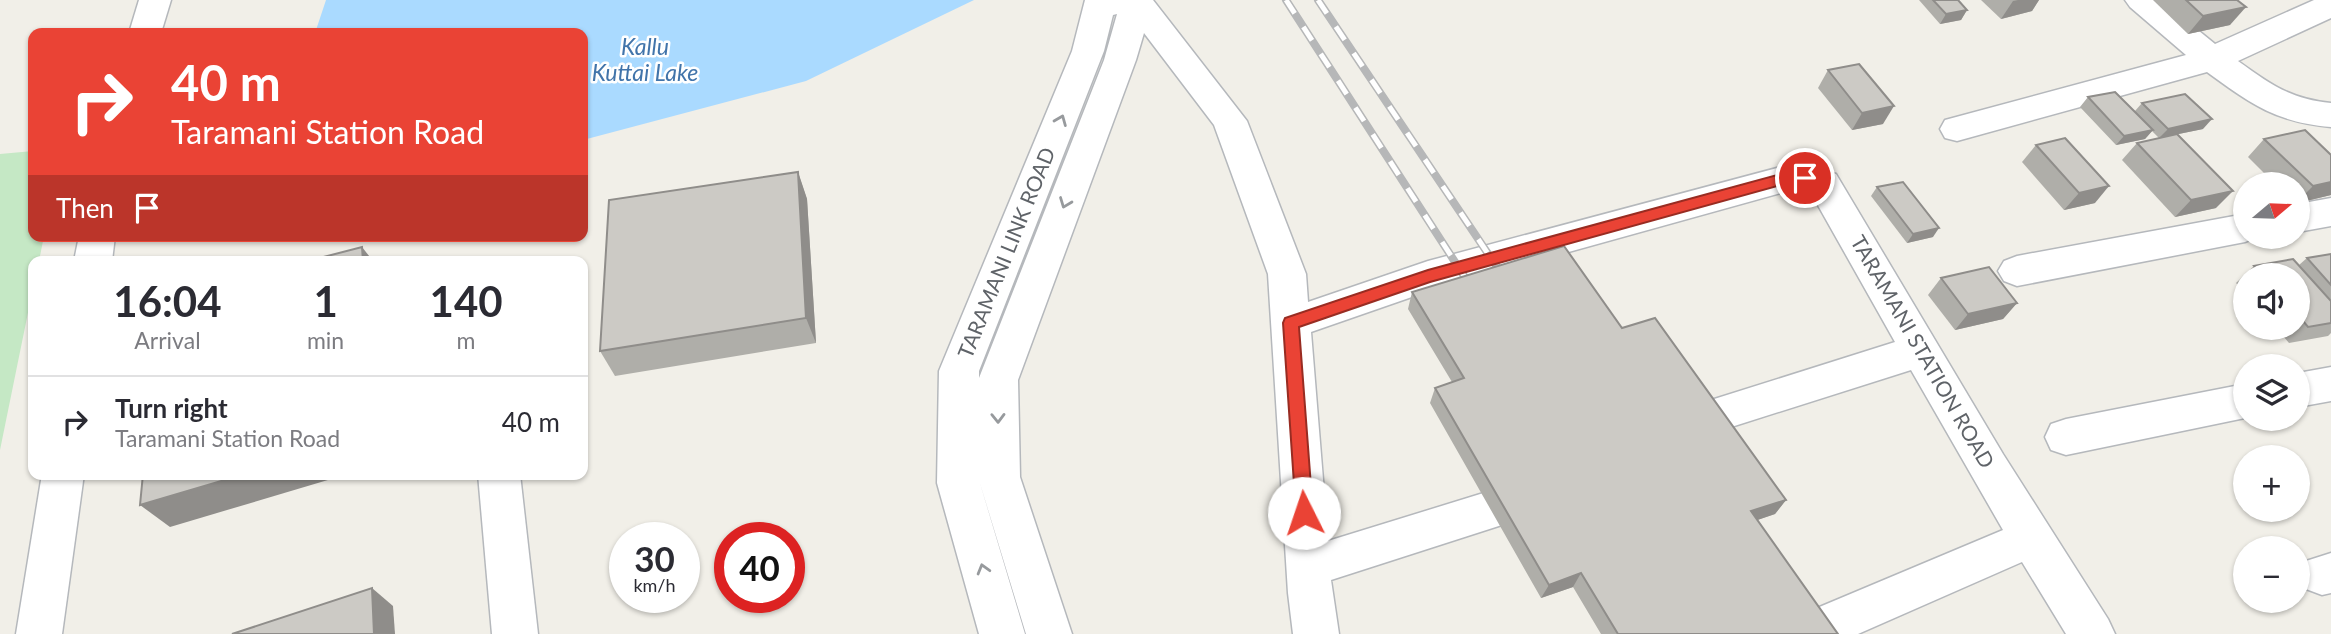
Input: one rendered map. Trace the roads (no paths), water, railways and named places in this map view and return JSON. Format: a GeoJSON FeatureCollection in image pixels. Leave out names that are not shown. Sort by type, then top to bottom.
{"type":"FeatureCollection","features":[{"type":"Feature","properties":{"kind":"street"},"geometry":{"type":"LineString","coordinates":[[147,28],[155,0]]}},
{"type":"Feature","properties":{"kind":"street"},"geometry":{"type":"LineString","coordinates":[[2141,0],[2212,59],[2270,100],[2309,113],[2331,115]]}},
{"type":"Feature","properties":{"kind":"street"},"geometry":{"type":"LineString","coordinates":[[1119,2],[1230,121],[1287,274],[1308,567],[1316,634]]}},
{"type":"Feature","properties":{"kind":"street","name":"TARAMANI LINK ROAD"},"geometry":{"type":"LineString","coordinates":[[1002,634],[958,483],[959,372],[1088,51],[1119,2]]}},
{"type":"Feature","properties":{"kind":"street","name":"TARAMANI LINK ROAD"},"geometry":{"type":"LineString","coordinates":[[1049,634],[999,477],[998,380],[1120,60],[1119,2]]}},
{"type":"Feature","properties":{"kind":"street"},"geometry":{"type":"LineString","coordinates":[[1957,129],[2212,59],[2331,5]]}},
{"type":"Feature","properties":{"kind":"street","name":"TARAMANI STATION ROAD"},"geometry":{"type":"LineString","coordinates":[[1291,323],[1428,276],[1788,178],[1805,178],[1822,183],[1922,350],[2029,539],[2092,634]]}},
{"type":"Feature","properties":{"kind":"street"},"geometry":{"type":"LineString","coordinates":[[2310,216],[2331,212]]}},
{"type":"Feature","properties":{"kind":"street"},"geometry":{"type":"LineString","coordinates":[[2017,271],[2233,230]]}},
{"type":"Feature","properties":{"kind":"street"},"geometry":{"type":"LineString","coordinates":[[1706,418],[1922,350]]}},
{"type":"Feature","properties":{"kind":"street"},"geometry":{"type":"LineString","coordinates":[[2310,388],[2331,384]]}},
{"type":"Feature","properties":{"kind":"street"},"geometry":{"type":"LineString","coordinates":[[2066,437],[2233,403]]}},
{"type":"Feature","properties":{"kind":"street"},"geometry":{"type":"LineString","coordinates":[[39,634],[61,480]]}},
{"type":"Feature","properties":{"kind":"street"},"geometry":{"type":"LineString","coordinates":[[500,480],[515,634]]}},
{"type":"Feature","properties":{"kind":"street"},"geometry":{"type":"LineString","coordinates":[[1308,567],[1490,510]]}},
{"type":"Feature","properties":{"kind":"street"},"geometry":{"type":"LineString","coordinates":[[1814,631],[2029,539]]}},
{"type":"Feature","properties":{"kind":"water","name":"Kallu Kuttai Lake"},"geometry":{"type":"Polygon","coordinates":[[[326,0],[974,0],[806,81],[588,139],[588,28],[317,28],[326,0]]]}},
{"type":"Feature","properties":{"kind":"railway"},"geometry":{"type":"LineString","coordinates":[[1286,0],[1475,293]]}},
{"type":"Feature","properties":{"kind":"railway"},"geometry":{"type":"LineString","coordinates":[[1318,0],[1507,282]]}}]}
